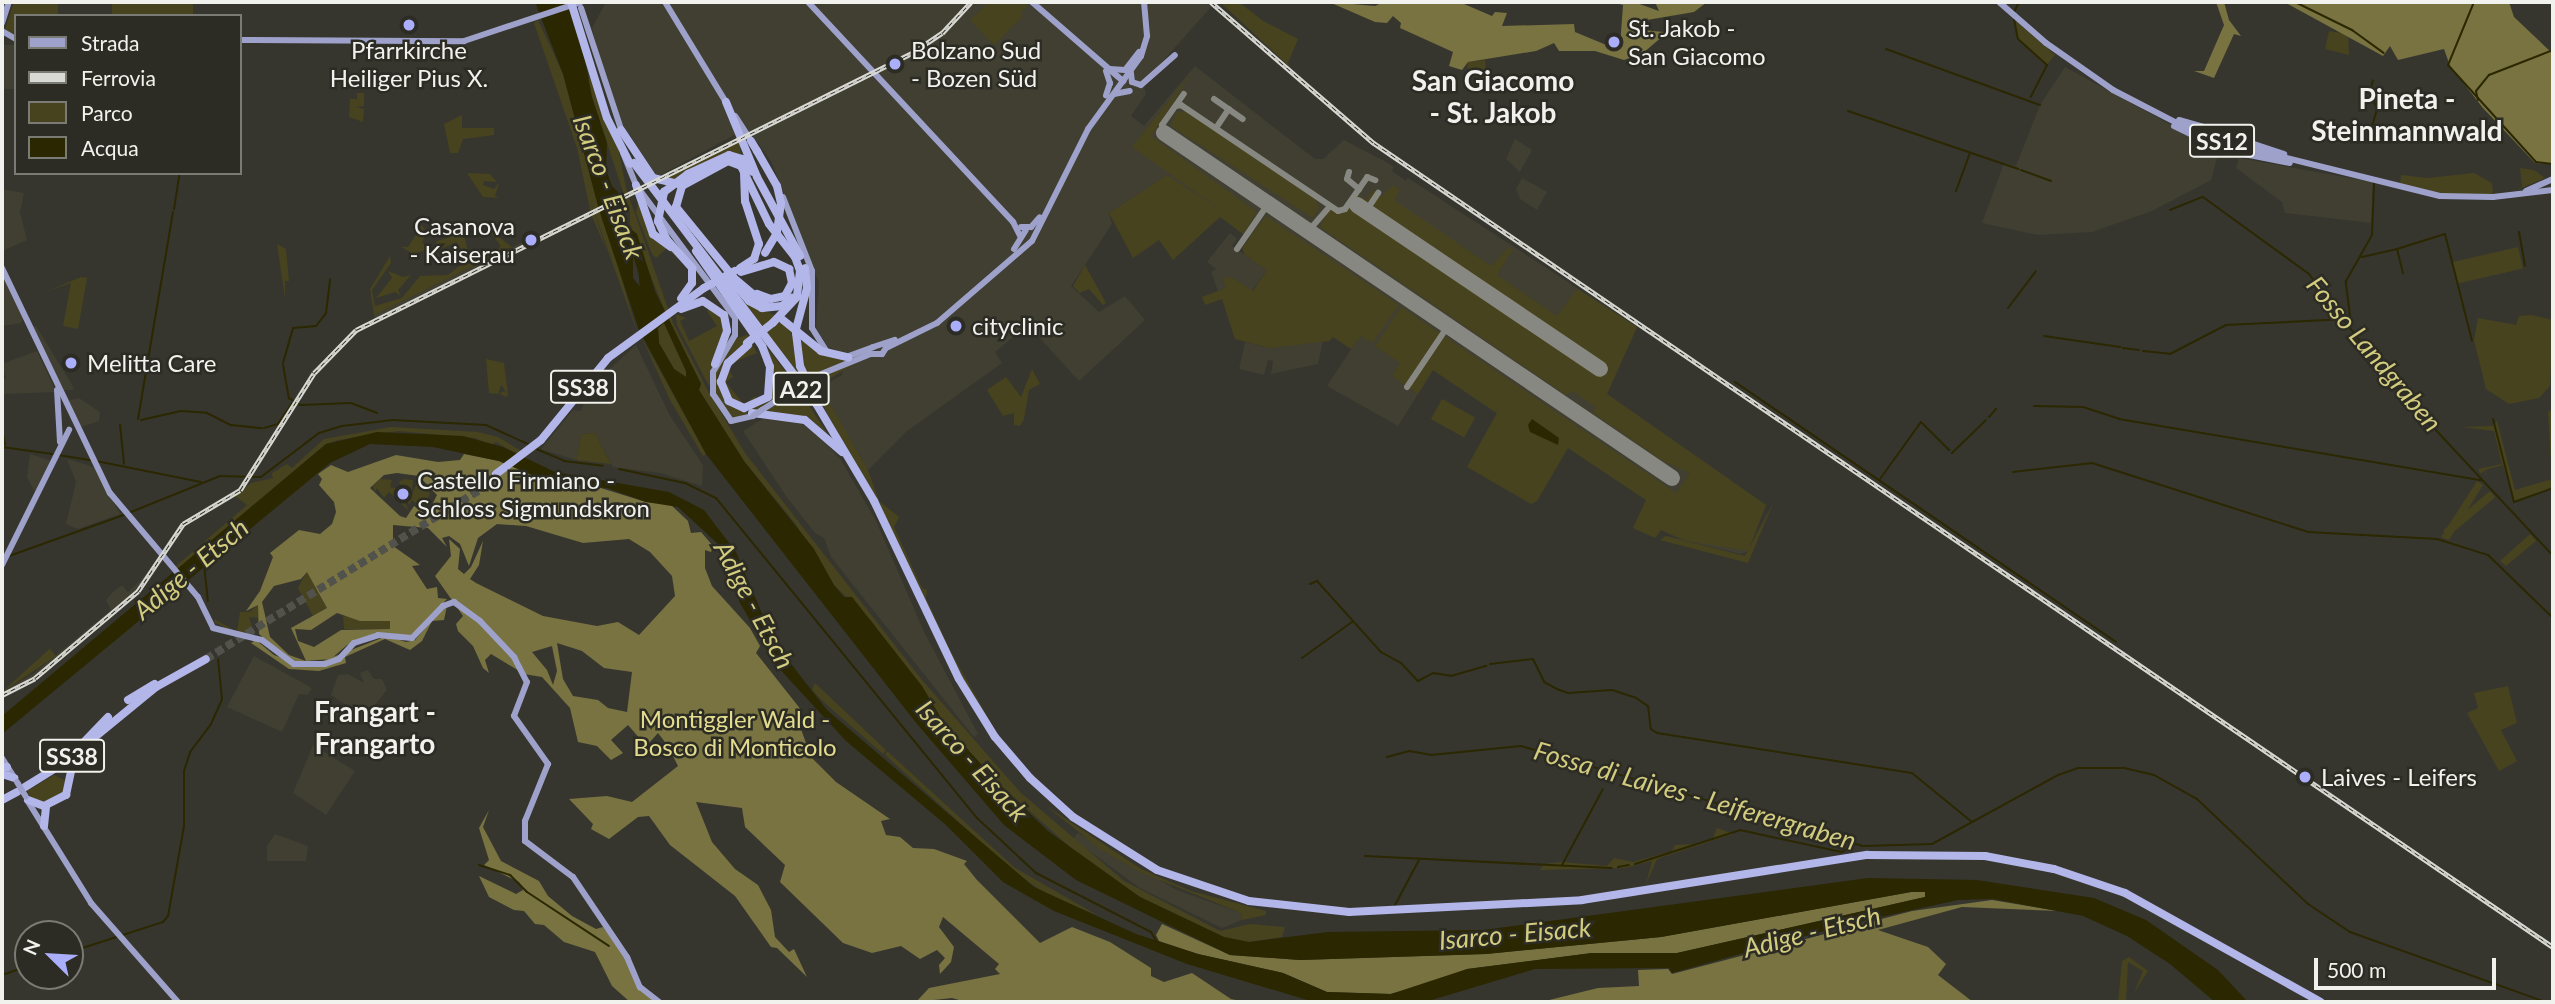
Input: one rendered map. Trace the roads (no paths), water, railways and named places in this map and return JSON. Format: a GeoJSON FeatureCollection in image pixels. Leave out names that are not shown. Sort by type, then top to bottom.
{"type":"FeatureCollection","features":[{"type":"Feature","properties":{"kind":"highway","name":"A22"},"geometry":{"type":"LineString","coordinates":[[577,3],[607,118],[632,163],[695,255],[792,376],[844,454],[956,681],[1003,753],[1042,795],[1090,835],[1134,862],[1194,889],[1282,911],[1377,915],[1581,904],[1871,859],[1970,858],[2039,869],[2108,890],[2167,918],[2314,1002]]}},
{"type":"Feature","properties":{"kind":"highway"},"geometry":{"type":"LineString","coordinates":[[663,235],[695,255],[762,346],[771,367],[768,397],[744,408],[729,401],[721,383],[728,363],[747,344],[774,317],[802,291],[803,270],[757,177],[726,102]]}},
{"type":"Feature","properties":{"kind":"highway"},"geometry":{"type":"LineString","coordinates":[[621,130],[653,178],[672,185],[685,183],[726,162],[742,168],[769,225],[791,248],[807,288],[796,331],[800,366],[817,405]]}},
{"type":"Feature","properties":{"kind":"highway","name":"SS38"},"geometry":{"type":"LineString","coordinates":[[500,475],[548,438],[609,362],[678,307],[737,273],[765,253],[777,233],[781,203],[777,186],[751,141]]}},
{"type":"Feature","properties":{"kind":"highway"},"geometry":{"type":"LineString","coordinates":[[678,307],[690,288],[693,274],[688,259],[663,235],[659,221],[664,192],[688,174],[732,155],[743,160],[757,177]]}},
{"type":"Feature","properties":{"kind":"highway","name":"A22"},"geometry":{"type":"LineString","coordinates":[[632,163],[817,405],[874,501],[958,679],[995,737],[1030,778],[1073,817],[1136,859],[1179,880],[1282,908],[1376,911],[1582,900],[1867,855],[1985,856],[2054,869],[2125,893],[2321,1002]]}},
{"type":"Feature","properties":{"kind":"highway","name":"SS38"},"geometry":{"type":"LineString","coordinates":[[737,273],[754,259],[759,247],[744,201],[742,168]]}},
{"type":"Feature","properties":{"kind":"highway"},"geometry":{"type":"LineString","coordinates":[[685,183],[676,194],[677,210],[745,287],[774,317],[821,351],[848,357]]}},
{"type":"Feature","properties":{"kind":"highway"},"geometry":{"type":"LineString","coordinates":[[636,185],[653,234],[677,249]]}},
{"type":"Feature","properties":{"kind":"highway"},"geometry":{"type":"LineString","coordinates":[[676,220],[745,298],[762,308],[782,306],[797,289],[797,269],[791,248]]}},
{"type":"Feature","properties":{"kind":"highway"},"geometry":{"type":"LineString","coordinates":[[737,273],[774,262],[791,273],[791,288],[780,299],[767,298],[745,287]]}},
{"type":"Feature","properties":{"kind":"highway"},"geometry":{"type":"LineString","coordinates":[[678,307],[703,301],[724,315],[727,331],[715,364]]}},
{"type":"Feature","properties":{"kind":"highway"},"geometry":{"type":"LineString","coordinates":[[747,344],[720,374],[718,386],[726,403],[750,413],[805,420],[844,454]]}},
{"type":"Feature","properties":{"kind":"highway","name":"SS38"},"geometry":{"type":"LineString","coordinates":[[16,791],[62,764],[111,718],[156,687],[205,658],[155,684],[83,743],[16,791]]}},
{"type":"Feature","properties":{"kind":"highway"},"geometry":{"type":"LineString","coordinates":[[128,700],[155,684]]}},
{"type":"Feature","properties":{"kind":"highway"},"geometry":{"type":"LineString","coordinates":[[83,743],[111,718]]}},
{"type":"Feature","properties":{"kind":"highway"},"geometry":{"type":"LineString","coordinates":[[43,809],[65,795],[70,783],[72,759],[111,718]]}},
{"type":"Feature","properties":{"kind":"highway"},"geometry":{"type":"LineString","coordinates":[[3,770],[16,791],[43,809]]}},
{"type":"Feature","properties":{"kind":"highway"},"geometry":{"type":"LineString","coordinates":[[16,791],[55,773],[70,783]]}},
{"type":"Feature","properties":{"kind":"highway"},"geometry":{"type":"LineString","coordinates":[[43,809],[44,826]]}},
{"type":"Feature","properties":{"kind":"main road"},"geometry":{"type":"LineString","coordinates":[[2,23],[9,2]]}},
{"type":"Feature","properties":{"kind":"main road"},"geometry":{"type":"LineString","coordinates":[[665,2],[777,180],[812,271],[815,338],[827,351],[848,357],[875,350],[883,354],[885,346],[951,309],[1013,251],[1042,215],[1081,134],[1107,97],[1137,63]]}},
{"type":"Feature","properties":{"kind":"main road"},"geometry":{"type":"LineString","coordinates":[[808,2],[1026,235]]}},
{"type":"Feature","properties":{"kind":"main road"},"geometry":{"type":"LineString","coordinates":[[1032,2],[1120,81]]}},
{"type":"Feature","properties":{"kind":"main road"},"geometry":{"type":"LineString","coordinates":[[1144,2],[1145,41],[1130,78],[1138,85],[1175,55]]}},
{"type":"Feature","properties":{"kind":"main road","name":"SS12"},"geometry":{"type":"LineString","coordinates":[[1999,2],[2065,58],[2131,100],[2238,146],[2431,194],[2497,197],[2553,191]]}},
{"type":"Feature","properties":{"kind":"main road"},"geometry":{"type":"LineString","coordinates":[[242,40],[451,43],[577,3],[621,130],[624,164],[636,185],[695,255],[736,324],[733,339],[715,364],[713,394],[728,418],[739,422],[814,377],[950,314],[1026,235],[1107,97],[1110,82],[1103,66]]}},
{"type":"Feature","properties":{"kind":"main road"},"geometry":{"type":"LineString","coordinates":[[2,31],[7,39]]}},
{"type":"Feature","properties":{"kind":"main road"},"geometry":{"type":"LineString","coordinates":[[1103,66],[1125,70],[1145,41]]}},
{"type":"Feature","properties":{"kind":"main road"},"geometry":{"type":"LineString","coordinates":[[1120,81],[1145,41]]}},
{"type":"Feature","properties":{"kind":"main road"},"geometry":{"type":"LineString","coordinates":[[1107,97],[1130,91]]}},
{"type":"Feature","properties":{"kind":"main road"},"geometry":{"type":"LineString","coordinates":[[2131,100],[2218,131]]}},
{"type":"Feature","properties":{"kind":"main road"},"geometry":{"type":"LineString","coordinates":[[2131,100],[2213,145]]}},
{"type":"Feature","properties":{"kind":"main road"},"geometry":{"type":"LineString","coordinates":[[2233,137],[2321,166]]}},
{"type":"Feature","properties":{"kind":"main road"},"geometry":{"type":"LineString","coordinates":[[2229,151],[2321,166]]}},
{"type":"Feature","properties":{"kind":"main road"},"geometry":{"type":"LineString","coordinates":[[2544,182],[2547,174]]}},
{"type":"Feature","properties":{"kind":"main road","name":"SS12"},"geometry":{"type":"LineString","coordinates":[[2497,197],[2553,179]]}},
{"type":"Feature","properties":{"kind":"main road"},"geometry":{"type":"LineString","coordinates":[[1013,222],[1028,228],[1042,215]]}},
{"type":"Feature","properties":{"kind":"main road"},"geometry":{"type":"LineString","coordinates":[[1013,222],[1018,239],[1013,251]]}},
{"type":"Feature","properties":{"kind":"main road"},"geometry":{"type":"LineString","coordinates":[[2,268],[54,380],[70,426],[49,476],[4,560]]}},
{"type":"Feature","properties":{"kind":"main road"},"geometry":{"type":"LineString","coordinates":[[54,380],[61,413],[58,452]]}},
{"type":"Feature","properties":{"kind":"main road"},"geometry":{"type":"LineString","coordinates":[[61,413],[70,426],[82,436],[93,461],[124,514],[187,584],[218,631],[258,639],[301,665],[333,661],[351,645],[378,635],[412,638],[451,602],[480,621],[527,677],[514,716],[548,764],[525,821],[525,841],[573,877],[627,957],[640,987],[659,1002]]}},
{"type":"Feature","properties":{"kind":"main road"},"geometry":{"type":"LineString","coordinates":[[2,758],[3,770]]}},
{"type":"Feature","properties":{"kind":"main road"},"geometry":{"type":"LineString","coordinates":[[44,826],[114,932],[178,1002]]}},
{"type":"Feature","properties":{"kind":"water","name":"Adige - Etsch"},"geometry":{"type":"Polygon","coordinates":[[[535,2],[567,2],[581,39],[592,97],[607,143],[606,170],[612,186],[618,192],[628,227],[637,234],[655,291],[701,384],[699,390],[744,461],[814,549],[834,585],[844,597],[852,597],[922,686],[944,723],[997,782],[1048,831],[1140,897],[1224,937],[1249,942],[1328,932],[1483,930],[1868,878],[1977,880],[2094,898],[2146,920],[2218,970],[2248,1002],[2215,1002],[2170,964],[2127,936],[2083,916],[1993,899],[1958,900],[1849,924],[1672,973],[1669,968],[1535,969],[1425,1002],[1314,1002],[1187,964],[1054,911],[1003,882],[946,825],[846,741],[775,664],[739,601],[735,581],[718,544],[678,507],[646,502],[607,488],[546,481],[499,461],[433,447],[370,444],[330,463],[2,734],[2,716],[326,444],[377,432],[463,436],[503,447],[555,472],[669,492],[704,510],[736,552],[774,642],[827,710],[1034,887],[1136,934],[1198,954],[1283,973],[1327,992],[1391,994],[1467,969],[1592,953],[1677,953],[1925,897],[1925,892],[1911,892],[1661,937],[1486,954],[1300,960],[1230,955],[1076,880],[1004,825],[917,724],[706,454],[639,330],[599,210],[563,74],[535,2]],[[626,234],[633,252],[633,278],[645,293],[635,242],[626,234]],[[664,323],[658,328],[659,343],[674,369],[686,377],[686,371],[664,323]]]}},
{"type":"Feature","properties":{"kind":"water"},"geometry":{"type":"Polygon","coordinates":[[[1532,419],[1559,438],[1558,445],[1530,432],[1528,425],[1532,419]]]}},
{"type":"Feature","properties":{"kind":"waterway"},"geometry":{"type":"LineString","coordinates":[[2014,12],[2019,2]]}},
{"type":"Feature","properties":{"kind":"waterway"},"geometry":{"type":"LineString","coordinates":[[2295,2],[2352,30],[2384,53]]}},
{"type":"Feature","properties":{"kind":"waterway"},"geometry":{"type":"LineString","coordinates":[[2474,2],[2448,65],[2536,162],[2553,164]]}},
{"type":"Feature","properties":{"kind":"waterway"},"geometry":{"type":"LineString","coordinates":[[2014,19],[2018,39],[2047,65],[2031,97]]}},
{"type":"Feature","properties":{"kind":"waterway"},"geometry":{"type":"LineString","coordinates":[[1886,49],[2040,105]]}},
{"type":"Feature","properties":{"kind":"waterway"},"geometry":{"type":"LineString","coordinates":[[2478,100],[2476,91],[2489,75],[2553,50]]}},
{"type":"Feature","properties":{"kind":"waterway"},"geometry":{"type":"LineString","coordinates":[[2372,126],[2377,110],[2370,92],[2373,80]]}},
{"type":"Feature","properties":{"kind":"waterway"},"geometry":{"type":"LineString","coordinates":[[1848,111],[2018,169]]}},
{"type":"Feature","properties":{"kind":"waterway"},"geometry":{"type":"LineString","coordinates":[[1956,191],[1970,153]]}},
{"type":"Feature","properties":{"kind":"waterway","name":"Fosso Landgraben"},"geometry":{"type":"LineString","coordinates":[[2021,170],[2051,181]]}},
{"type":"Feature","properties":{"kind":"waterway"},"geometry":{"type":"LineString","coordinates":[[174,209],[180,175]]}},
{"type":"Feature","properties":{"kind":"waterway"},"geometry":{"type":"LineString","coordinates":[[2350,316],[2346,281],[2372,235],[2374,183]]}},
{"type":"Feature","properties":{"kind":"waterway","name":"Fosso Landgraben"},"geometry":{"type":"LineString","coordinates":[[2170,210],[2203,197],[2309,274],[2391,382],[2553,556]]}},
{"type":"Feature","properties":{"kind":"waterway"},"geometry":{"type":"LineString","coordinates":[[138,419],[173,212]]}},
{"type":"Feature","properties":{"kind":"waterway","name":"Isarco - Eisack"},"geometry":{"type":"LineString","coordinates":[[628,231],[641,272],[643,297]]}},
{"type":"Feature","properties":{"kind":"waterway"},"geometry":{"type":"LineString","coordinates":[[2519,232],[2525,265]]}},
{"type":"Feature","properties":{"kind":"waterway"},"geometry":{"type":"LineString","coordinates":[[2397,249],[2445,234],[2472,341]]}},
{"type":"Feature","properties":{"kind":"waterway"},"geometry":{"type":"LineString","coordinates":[[2362,257],[2397,249],[2403,273]]}},
{"type":"Feature","properties":{"kind":"waterway"},"geometry":{"type":"LineString","coordinates":[[2008,308],[2036,271]]}},
{"type":"Feature","properties":{"kind":"waterway"},"geometry":{"type":"LineString","coordinates":[[283,363],[293,328],[316,326],[326,313],[330,279]]}},
{"type":"Feature","properties":{"kind":"waterway"},"geometry":{"type":"LineString","coordinates":[[2143,351],[2170,354],[2226,325],[2348,319]]}},
{"type":"Feature","properties":{"kind":"waterway"},"geometry":{"type":"LineString","coordinates":[[2044,336],[2120,347]]}},
{"type":"Feature","properties":{"kind":"waterway"},"geometry":{"type":"LineString","coordinates":[[2123,348],[2139,350]]}},
{"type":"Feature","properties":{"kind":"waterway"},"geometry":{"type":"LineString","coordinates":[[283,365],[289,398],[300,405],[351,403],[377,413]]}},
{"type":"Feature","properties":{"kind":"waterway"},"geometry":{"type":"LineString","coordinates":[[1735,382],[2116,642]]}},
{"type":"Feature","properties":{"kind":"waterway"},"geometry":{"type":"LineString","coordinates":[[264,428],[278,424],[292,403]]}},
{"type":"Feature","properties":{"kind":"waterway"},"geometry":{"type":"LineString","coordinates":[[2034,406],[2083,407],[2119,419],[2481,480]]}},
{"type":"Feature","properties":{"kind":"waterway"},"geometry":{"type":"LineString","coordinates":[[1989,417],[1996,409]]}},
{"type":"Feature","properties":{"kind":"waterway"},"geometry":{"type":"LineString","coordinates":[[141,420],[181,411],[207,413],[231,425],[262,428]]}},
{"type":"Feature","properties":{"kind":"waterway"},"geometry":{"type":"LineString","coordinates":[[2493,419],[2514,502],[2553,488]]}},
{"type":"Feature","properties":{"kind":"waterway"},"geometry":{"type":"LineString","coordinates":[[131,512],[220,476],[261,477],[319,433],[342,426],[393,420],[486,425],[530,445]]}},
{"type":"Feature","properties":{"kind":"waterway"},"geometry":{"type":"LineString","coordinates":[[1952,453],[1986,420]]}},
{"type":"Feature","properties":{"kind":"waterway"},"geometry":{"type":"LineString","coordinates":[[1880,479],[1921,422],[1949,450]]}},
{"type":"Feature","properties":{"kind":"waterway"},"geometry":{"type":"LineString","coordinates":[[120,425],[124,464]]}},
{"type":"Feature","properties":{"kind":"waterway"},"geometry":{"type":"LineString","coordinates":[[2,429],[5,445]]}},
{"type":"Feature","properties":{"kind":"waterway"},"geometry":{"type":"LineString","coordinates":[[2,447],[53,454]]}},
{"type":"Feature","properties":{"kind":"waterway"},"geometry":{"type":"LineString","coordinates":[[534,448],[564,461],[603,466]]}},
{"type":"Feature","properties":{"kind":"waterway"},"geometry":{"type":"LineString","coordinates":[[58,455],[91,460]]}},
{"type":"Feature","properties":{"kind":"waterway"},"geometry":{"type":"LineString","coordinates":[[96,461],[201,482]]}},
{"type":"Feature","properties":{"kind":"waterway"},"geometry":{"type":"LineString","coordinates":[[2013,472],[2092,463],[2308,532],[2437,539],[2488,555],[2553,618]]}},
{"type":"Feature","properties":{"kind":"waterway","name":"Adige - Etsch"},"geometry":{"type":"LineString","coordinates":[[619,469],[685,483],[716,498],[977,818],[1036,873],[1151,932],[1157,942]]}},
{"type":"Feature","properties":{"kind":"waterway"},"geometry":{"type":"LineString","coordinates":[[9,556],[126,514]]}},
{"type":"Feature","properties":{"kind":"waterway","name":"Adige - Etsch"},"geometry":{"type":"LineString","coordinates":[[204,564],[208,601]]}},
{"type":"Feature","properties":{"kind":"waterway"},"geometry":{"type":"LineString","coordinates":[[1310,584],[1317,581],[1381,652],[1401,663],[1418,681],[1433,673],[1451,676],[1487,666]]}},
{"type":"Feature","properties":{"kind":"waterway"},"geometry":{"type":"LineString","coordinates":[[1302,658],[1352,622]]}},
{"type":"Feature","properties":{"kind":"waterway"},"geometry":{"type":"LineString","coordinates":[[84,947],[163,922],[168,916],[184,826],[184,771],[190,752],[211,724],[222,699],[218,659]]}},
{"type":"Feature","properties":{"kind":"waterway"},"geometry":{"type":"LineString","coordinates":[[1490,664],[1533,659],[1544,682],[1557,689],[1568,693],[1612,690],[1636,698],[1648,706],[1651,729],[1657,733],[1912,773],[1972,822]]}},
{"type":"Feature","properties":{"kind":"waterway","name":"Fossa di Laives - Leiferergraben"},"geometry":{"type":"LineString","coordinates":[[1387,757],[1409,751],[1431,755],[1521,746],[1863,846],[1932,844],[2058,775],[2078,768],[2124,768],[2154,775],[2197,799],[2308,904],[2350,932],[2546,1002]]}},
{"type":"Feature","properties":{"kind":"waterway"},"geometry":{"type":"LineString","coordinates":[[1562,865],[1603,789]]}},
{"type":"Feature","properties":{"kind":"waterway"},"geometry":{"type":"LineString","coordinates":[[1635,864],[1740,830],[1842,852],[1856,844]]}},
{"type":"Feature","properties":{"kind":"waterway"},"geometry":{"type":"LineString","coordinates":[[1365,856],[1612,868]]}},
{"type":"Feature","properties":{"kind":"waterway"},"geometry":{"type":"LineString","coordinates":[[1395,905],[1419,860]]}},
{"type":"Feature","properties":{"kind":"waterway"},"geometry":{"type":"LineString","coordinates":[[479,865],[510,875],[527,892],[609,946]]}},
{"type":"Feature","properties":{"kind":"waterway"},"geometry":{"type":"LineString","coordinates":[[1618,867],[1629,865]]}},
{"type":"Feature","properties":{"kind":"waterway"},"geometry":{"type":"LineString","coordinates":[[2,975],[14,971]]}},
{"type":"Feature","properties":{"kind":"tunnel"},"geometry":{"type":"LineString","coordinates":[[474,488],[496,474]]}},
{"type":"Feature","properties":{"kind":"tunnel"},"geometry":{"type":"LineString","coordinates":[[206,659],[499,478]]}},
{"type":"Feature","properties":{"kind":"railway"},"geometry":{"type":"LineString","coordinates":[[2,695],[35,678],[138,591],[183,524],[240,490],[314,373],[356,330],[912,53],[942,33],[971,2]]}},
{"type":"Feature","properties":{"kind":"railway"},"geometry":{"type":"LineString","coordinates":[[1211,2],[1374,143],[2553,947]]}},
{"type":"Feature","properties":{"kind":"place","name":"Pfarrkirche Heiliger Pius X."},"geometry":{"type":"Point","coordinates":[409,25]}},
{"type":"Feature","properties":{"kind":"place","name":"St. Jakob - San Giacomo"},"geometry":{"type":"Point","coordinates":[1614,42]}},
{"type":"Feature","properties":{"kind":"place","name":"Bolzano Sud - Bozen Süd"},"geometry":{"type":"Point","coordinates":[895,64]}},
{"type":"Feature","properties":{"kind":"place","name":"Casanova - Kaiserau"},"geometry":{"type":"Point","coordinates":[531,240]}},
{"type":"Feature","properties":{"kind":"place","name":"cityclinic"},"geometry":{"type":"Point","coordinates":[956,326]}},
{"type":"Feature","properties":{"kind":"place","name":"Melitta Care"},"geometry":{"type":"Point","coordinates":[71,363]}},
{"type":"Feature","properties":{"kind":"place","name":"Castello Firmiano - Schloss Sigmundskron"},"geometry":{"type":"Point","coordinates":[403,494]}},
{"type":"Feature","properties":{"kind":"place","name":"Laives - Leifers"},"geometry":{"type":"Point","coordinates":[2305,777]}},
{"type":"Feature","properties":{"kind":"district","name":"San Giacomo - St. Jakob"},"geometry":{"type":"Point","coordinates":[1493,96]}},
{"type":"Feature","properties":{"kind":"district","name":"Pineta - Steinmannwald"},"geometry":{"type":"Point","coordinates":[2407,114]}},
{"type":"Feature","properties":{"kind":"district","name":"Frangart - Frangarto"},"geometry":{"type":"Point","coordinates":[375,727]}},
{"type":"Feature","properties":{"kind":"park label","name":"Montiggler Wald - Bosco di Monticolo"},"geometry":{"type":"Point","coordinates":[735,733]}}]}
